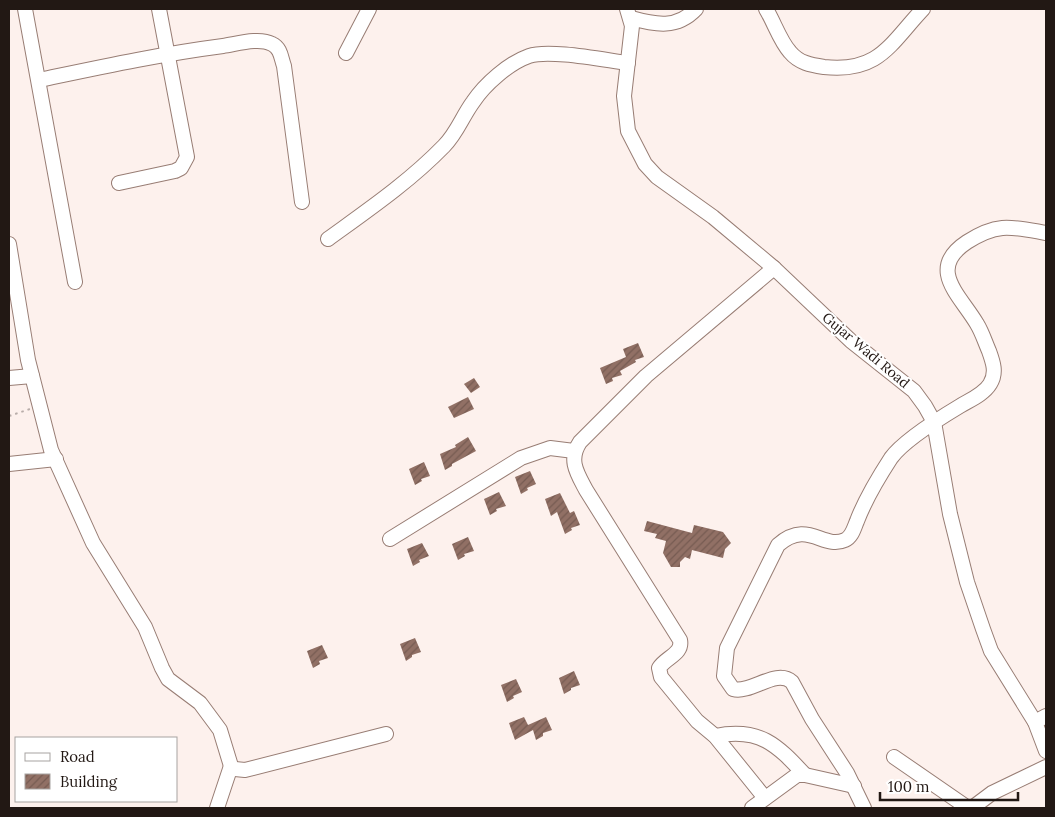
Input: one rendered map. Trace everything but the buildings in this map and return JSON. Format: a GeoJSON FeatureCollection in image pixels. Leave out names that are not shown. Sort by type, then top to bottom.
{"type":"FeatureCollection","features":[{"type":"Feature","properties":{"kind":"street"},"geometry":{"type":"LineString","coordinates":[[25,9],[76,282]]}},
{"type":"Feature","properties":{"kind":"street"},"geometry":{"type":"LineString","coordinates":[[119,183],[175,171],[185,164],[187,147],[159,9]]}},
{"type":"Feature","properties":{"kind":"street"},"geometry":{"type":"LineString","coordinates":[[346,53],[370,9]]}},
{"type":"Feature","properties":{"kind":"street"},"geometry":{"type":"LineString","coordinates":[[629,13],[654,25],[667,24],[689,17],[696,9]]}},
{"type":"Feature","properties":{"kind":"street"},"geometry":{"type":"LineString","coordinates":[[766,9],[790,52],[803,62],[830,67],[860,66],[878,58],[923,9]]}},
{"type":"Feature","properties":{"kind":"street","name":"Gujar Wadi Road"},"geometry":{"type":"LineString","coordinates":[[629,13],[628,63],[624,96],[628,131],[645,164],[657,177],[713,217],[774,268],[851,341],[914,391],[934,422],[950,514],[967,582],[990,651],[1041,719],[1046,751]]}},
{"type":"Feature","properties":{"kind":"street"},"geometry":{"type":"LineString","coordinates":[[39,80],[167,53],[268,42],[278,48],[284,66],[302,202]]}},
{"type":"Feature","properties":{"kind":"street"},"geometry":{"type":"LineString","coordinates":[[328,239],[404,184],[454,135],[473,102],[518,62],[530,56],[557,54],[628,63]]}},
{"type":"Feature","properties":{"kind":"street"},"geometry":{"type":"LineString","coordinates":[[864,808],[854,786],[812,719],[792,682],[780,678],[741,690],[733,689],[724,676],[727,648],[778,545],[793,534],[810,534],[838,542],[846,540],[854,529],[864,504],[892,457],[934,422],[987,388],[994,376],[995,368],[977,324],[954,292],[949,280],[950,259],[955,250],[990,229],[1008,226],[1046,233]]}},
{"type":"Feature","properties":{"kind":"street"},"geometry":{"type":"LineString","coordinates":[[9,244],[32,376],[56,459],[93,543],[145,627],[168,678],[200,702],[220,730],[231,766],[217,808]]}},
{"type":"Feature","properties":{"kind":"street"},"geometry":{"type":"LineString","coordinates":[[765,798],[715,736],[697,721],[661,677],[659,668],[679,651],[681,646],[680,640],[582,483],[575,470],[574,451],[646,376],[774,268]]}},
{"type":"Feature","properties":{"kind":"street"},"geometry":{"type":"LineString","coordinates":[[9,378],[32,376]]}},
{"type":"Feature","properties":{"kind":"street"},"geometry":{"type":"LineString","coordinates":[[390,539],[521,458],[550,448],[574,451]]}},
{"type":"Feature","properties":{"kind":"street"},"geometry":{"type":"LineString","coordinates":[[9,464],[56,459]]}},
{"type":"Feature","properties":{"kind":"street"},"geometry":{"type":"LineString","coordinates":[[715,736],[736,733],[771,742],[780,748],[805,775]]}},
{"type":"Feature","properties":{"kind":"street"},"geometry":{"type":"LineString","coordinates":[[231,766],[235,769],[245,770],[386,734]]}},
{"type":"Feature","properties":{"kind":"street"},"geometry":{"type":"LineString","coordinates":[[894,757],[970,808],[992,793],[1046,767]]}},
{"type":"Feature","properties":{"kind":"street"},"geometry":{"type":"LineString","coordinates":[[752,808],[790,779],[805,775],[854,786]]}},
{"type":"Feature","properties":{"kind":"path"},"geometry":{"type":"LineString","coordinates":[[9,416],[20,414],[39,405]]}}]}
